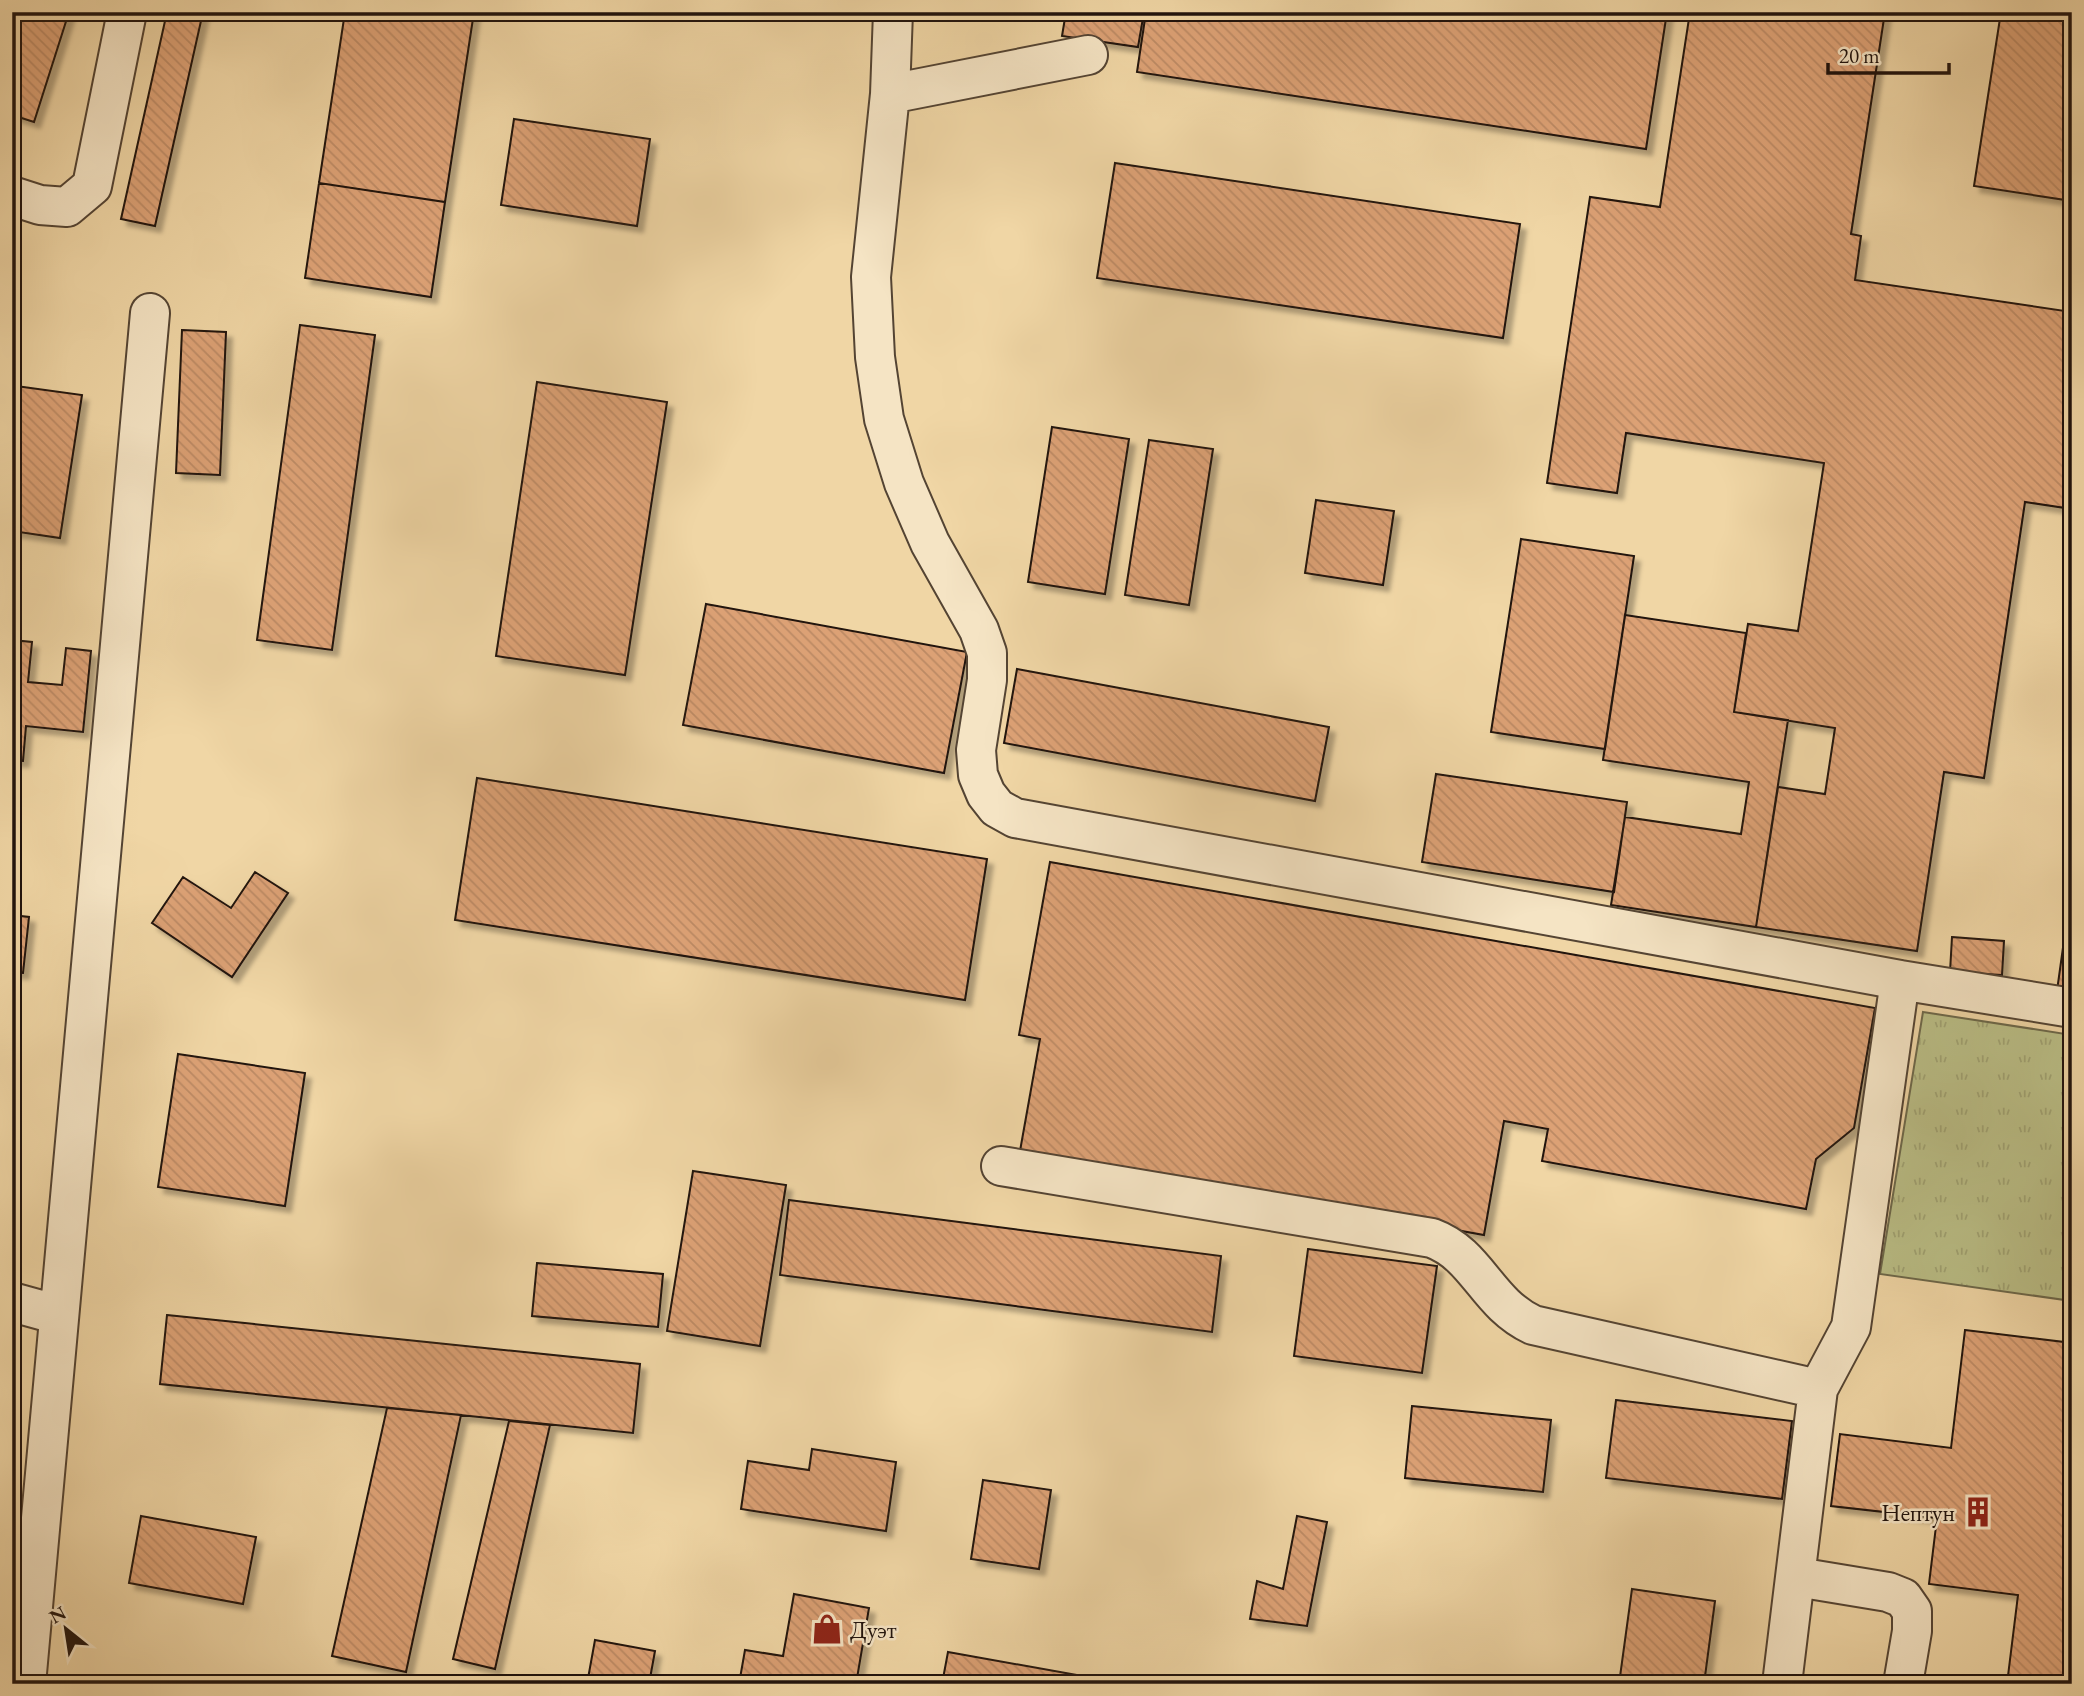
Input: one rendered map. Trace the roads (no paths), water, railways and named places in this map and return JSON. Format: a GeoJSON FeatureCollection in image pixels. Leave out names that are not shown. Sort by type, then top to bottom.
{"type":"FeatureCollection","features":[{"type":"Feature","properties":{"kind":"lane"},"geometry":{"type":"LineString","coordinates":[[26,200],[67,207],[92,186],[127,12]]}},
{"type":"Feature","properties":{"kind":"lane"},"geometry":{"type":"LineString","coordinates":[[893,12],[890,94],[871,277],[875,357],[884,419],[904,483],[930,543],[979,630],[987,653],[987,680],[976,750],[978,775],[986,794],[997,808],[1015,818],[1900,979],[2072,1007]]}},
{"type":"Feature","properties":{"kind":"lane"},"geometry":{"type":"LineString","coordinates":[[890,94],[1088,55]]}},
{"type":"Feature","properties":{"kind":"lane"},"geometry":{"type":"LineString","coordinates":[[26,1684],[150,313]]}},
{"type":"Feature","properties":{"kind":"lane"},"geometry":{"type":"LineString","coordinates":[[1782,1684],[1818,1389],[1851,1327],[1900,979]]}},
{"type":"Feature","properties":{"kind":"lane"},"geometry":{"type":"LineString","coordinates":[[1001,1166],[1432,1238],[1448,1244],[1468,1262],[1499,1302],[1517,1317],[1533,1325],[1818,1389]]}},
{"type":"Feature","properties":{"kind":"lane"},"geometry":{"type":"LineString","coordinates":[[12,1302],[59,1315]]}},
{"type":"Feature","properties":{"kind":"lane"},"geometry":{"type":"LineString","coordinates":[[1797,1577],[1888,1592],[1903,1598],[1912,1611],[1912,1631],[1903,1684]]}},
{"type":"Feature","properties":{"kind":"place","name":"Нептун"},"geometry":{"type":"Point","coordinates":[1978,1512]}},
{"type":"Feature","properties":{"kind":"place","name":"Дуэт"},"geometry":{"type":"Point","coordinates":[827,1629]}}]}
